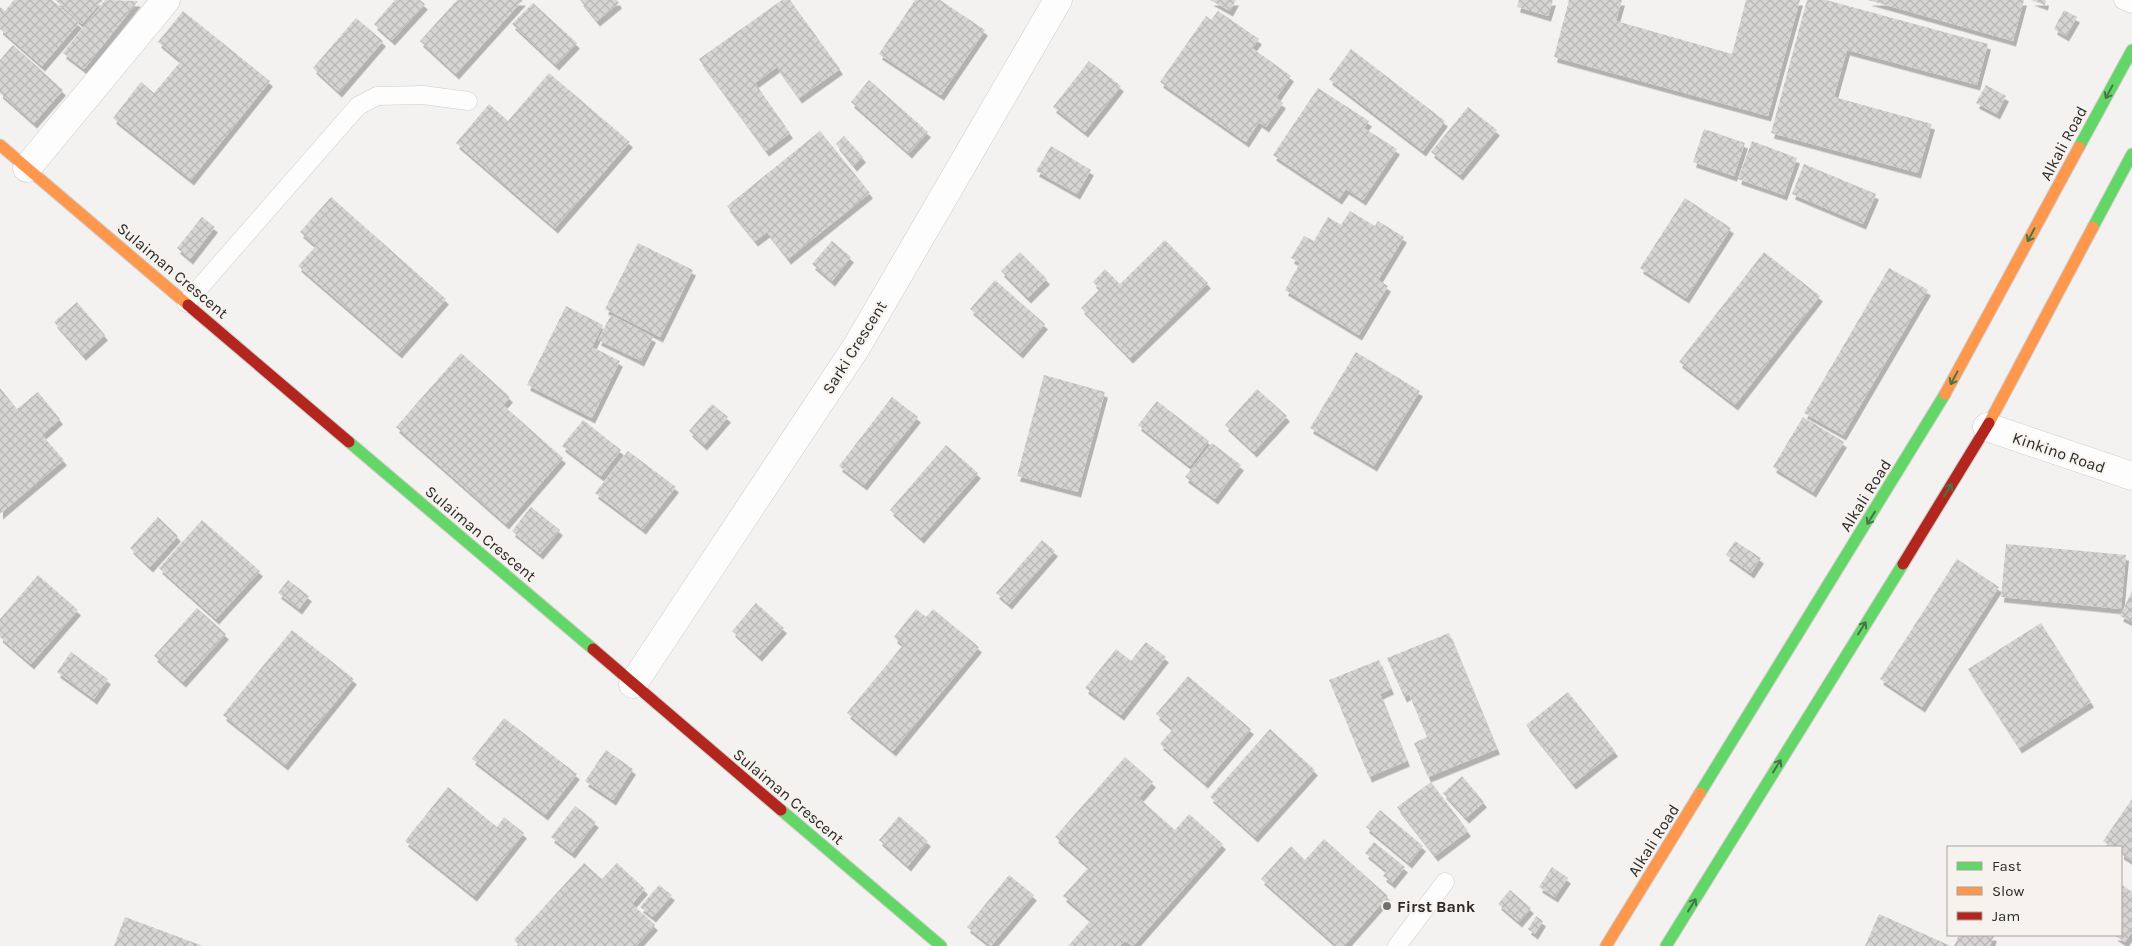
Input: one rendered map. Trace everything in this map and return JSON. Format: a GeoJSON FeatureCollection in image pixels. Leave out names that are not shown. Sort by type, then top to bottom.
{"type":"FeatureCollection","features":[{"type":"Feature","properties":{"kind":"main road","name":"Alkali Road"},"geometry":{"type":"LineString","coordinates":[[1606,946],[1936,413],[2132,50]]}},
{"type":"Feature","properties":{"kind":"main road","name":"Sulaiman Crescent"},"geometry":{"type":"LineString","coordinates":[[0,145],[941,946]]}},
{"type":"Feature","properties":{"kind":"main road"},"geometry":{"type":"LineString","coordinates":[[1666,946],[1987,427],[2132,154]]}},
{"type":"Feature","properties":{"kind":"street"},"geometry":{"type":"LineString","coordinates":[[27,168],[166,0]]}},
{"type":"Feature","properties":{"kind":"street","name":"Sarki Crescent"},"geometry":{"type":"LineString","coordinates":[[633,684],[857,346],[1058,0]]}},
{"type":"Feature","properties":{"kind":"street","name":"Kinkino Road"},"geometry":{"type":"LineString","coordinates":[[1987,427],[2132,476]]}},
{"type":"Feature","properties":{"kind":"lane"},"geometry":{"type":"LineString","coordinates":[[2123,0],[2132,4]]}},
{"type":"Feature","properties":{"kind":"lane"},"geometry":{"type":"LineString","coordinates":[[186,303],[358,106],[377,96],[423,95],[468,101]]}},
{"type":"Feature","properties":{"kind":"lane"},"geometry":{"type":"LineString","coordinates":[[1397,946],[1445,882]]}},
{"type":"Feature","properties":{"kind":"building"},"geometry":{"type":"Polygon","coordinates":[[[14,0],[52,0],[79,23],[42,66],[0,29],[0,7],[5,11],[14,0]]]}},
{"type":"Feature","properties":{"kind":"building"},"geometry":{"type":"Polygon","coordinates":[[[55,0],[103,0],[82,24],[55,0]]]}},
{"type":"Feature","properties":{"kind":"building"},"geometry":{"type":"Polygon","coordinates":[[[105,0],[138,1],[84,69],[63,53],[105,0]]]}},
{"type":"Feature","properties":{"kind":"building"},"geometry":{"type":"Polygon","coordinates":[[[395,0],[420,0],[425,4],[392,40],[374,24],[395,0]]]}},
{"type":"Feature","properties":{"kind":"building"},"geometry":{"type":"Polygon","coordinates":[[[457,0],[523,0],[456,74],[420,41],[457,0]]]}},
{"type":"Feature","properties":{"kind":"building"},"geometry":{"type":"Polygon","coordinates":[[[580,0],[617,0],[619,3],[597,21],[580,0]]]}},
{"type":"Feature","properties":{"kind":"building"},"geometry":{"type":"Polygon","coordinates":[[[782,0],[790,0],[840,69],[799,98],[777,67],[755,83],[790,133],[766,151],[699,59],[782,0]]]}},
{"type":"Feature","properties":{"kind":"building"},"geometry":{"type":"Polygon","coordinates":[[[915,0],[940,0],[985,30],[941,95],[879,54],[915,0]]]}},
{"type":"Feature","properties":{"kind":"building"},"geometry":{"type":"Polygon","coordinates":[[[1210,0],[1236,0],[1230,11],[1210,0]]]}},
{"type":"Feature","properties":{"kind":"building"},"geometry":{"type":"Polygon","coordinates":[[[1519,0],[1553,0],[1548,16],[1517,7],[1519,0]]]}},
{"type":"Feature","properties":{"kind":"building"},"geometry":{"type":"Polygon","coordinates":[[[1569,0],[1622,0],[1616,21],[1732,54],[1746,0],[1800,0],[1768,116],[1554,57],[1569,0]]]}},
{"type":"Feature","properties":{"kind":"building"},"geometry":{"type":"Polygon","coordinates":[[[1807,0],[1826,0],[1988,44],[1977,85],[1847,50],[1834,97],[1932,124],[1918,173],[1771,133],[1807,0]]]}},
{"type":"Feature","properties":{"kind":"building"},"geometry":{"type":"Polygon","coordinates":[[[1868,0],[2024,0],[2013,41],[1868,0]]]}},
{"type":"Feature","properties":{"kind":"building"},"geometry":{"type":"Polygon","coordinates":[[[2031,0],[2046,0],[2045,5],[2031,0]]]}},
{"type":"Feature","properties":{"kind":"building"},"geometry":{"type":"Polygon","coordinates":[[[533,3],[577,43],[556,65],[512,24],[533,3]]]}},
{"type":"Feature","properties":{"kind":"building"},"geometry":{"type":"Polygon","coordinates":[[[2064,10],[2077,17],[2066,36],[2054,29],[2064,10]]]}},
{"type":"Feature","properties":{"kind":"building"},"geometry":{"type":"Polygon","coordinates":[[[183,11],[270,81],[191,180],[113,118],[141,82],[154,93],[181,61],[158,42],[183,11]]]}},
{"type":"Feature","properties":{"kind":"building"},"geometry":{"type":"Polygon","coordinates":[[[1218,11],[1259,39],[1252,48],[1291,76],[1276,98],[1283,103],[1266,127],[1259,122],[1246,142],[1160,82],[1206,16],[1211,20],[1218,11]]]}},
{"type":"Feature","properties":{"kind":"building"},"geometry":{"type":"Polygon","coordinates":[[[356,18],[383,41],[339,92],[313,68],[356,18]]]}},
{"type":"Feature","properties":{"kind":"building"},"geometry":{"type":"Polygon","coordinates":[[[13,45],[63,90],[34,123],[0,93],[0,60],[13,45]]]}},
{"type":"Feature","properties":{"kind":"building"},"geometry":{"type":"Polygon","coordinates":[[[1351,49],[1445,121],[1423,151],[1329,79],[1351,49]]]}},
{"type":"Feature","properties":{"kind":"building"},"geometry":{"type":"Polygon","coordinates":[[[1089,61],[1121,86],[1085,132],[1053,107],[1089,61]]]}},
{"type":"Feature","properties":{"kind":"building"},"geometry":{"type":"Polygon","coordinates":[[[549,73],[630,142],[555,228],[456,143],[489,104],[508,121],[549,73]]]}},
{"type":"Feature","properties":{"kind":"building"},"geometry":{"type":"Polygon","coordinates":[[[869,80],[928,132],[909,153],[851,102],[869,80]]]}},
{"type":"Feature","properties":{"kind":"building"},"geometry":{"type":"Polygon","coordinates":[[[1986,85],[2006,96],[1997,114],[1976,103],[1986,85]]]}},
{"type":"Feature","properties":{"kind":"building"},"geometry":{"type":"Polygon","coordinates":[[[1318,88],[1369,121],[1364,128],[1397,149],[1363,200],[1346,189],[1339,199],[1273,155],[1318,88]]]}},
{"type":"Feature","properties":{"kind":"building"},"geometry":{"type":"Polygon","coordinates":[[[1468,107],[1497,130],[1460,175],[1431,152],[1468,107]]]}},
{"type":"Feature","properties":{"kind":"building"},"geometry":{"type":"Polygon","coordinates":[[[1704,129],[1745,143],[1734,176],[1693,162],[1704,129]]]}},
{"type":"Feature","properties":{"kind":"building"},"geometry":{"type":"Polygon","coordinates":[[[820,131],[870,193],[788,259],[767,232],[755,241],[727,206],[820,131]]]}},
{"type":"Feature","properties":{"kind":"building"},"geometry":{"type":"Polygon","coordinates":[[[844,136],[863,157],[854,166],[836,144],[844,136]]]}},
{"type":"Feature","properties":{"kind":"building"},"geometry":{"type":"Polygon","coordinates":[[[1752,141],[1797,158],[1784,195],[1738,179],[1752,141]]]}},
{"type":"Feature","properties":{"kind":"building"},"geometry":{"type":"Polygon","coordinates":[[[1051,146],[1091,170],[1077,194],[1036,171],[1051,146]]]}},
{"type":"Feature","properties":{"kind":"building"},"geometry":{"type":"Polygon","coordinates":[[[1804,164],[1876,194],[1863,224],[1792,194],[1804,164]]]}},
{"type":"Feature","properties":{"kind":"building"},"geometry":{"type":"Polygon","coordinates":[[[331,197],[446,299],[399,353],[298,266],[316,246],[300,232],[331,197]]]}},
{"type":"Feature","properties":{"kind":"building"},"geometry":{"type":"Polygon","coordinates":[[[1685,198],[1731,228],[1686,298],[1640,268],[1685,198]]]}},
{"type":"Feature","properties":{"kind":"building"},"geometry":{"type":"Polygon","coordinates":[[[1350,211],[1375,226],[1378,221],[1404,237],[1378,280],[1388,286],[1359,335],[1285,290],[1300,263],[1291,258],[1304,236],[1314,241],[1328,217],[1341,225],[1350,211]]]}},
{"type":"Feature","properties":{"kind":"building"},"geometry":{"type":"Polygon","coordinates":[[[202,217],[215,227],[190,259],[177,248],[202,217]]]}},
{"type":"Feature","properties":{"kind":"building"},"geometry":{"type":"Polygon","coordinates":[[[1165,240],[1208,283],[1130,358],[1081,308],[1100,289],[1093,282],[1105,269],[1120,284],[1165,240]]]}},
{"type":"Feature","properties":{"kind":"building"},"geometry":{"type":"Polygon","coordinates":[[[832,241],[851,257],[832,281],[812,264],[832,241]]]}},
{"type":"Feature","properties":{"kind":"building"},"geometry":{"type":"Polygon","coordinates":[[[638,243],[693,270],[660,337],[605,309],[638,243]]]}},
{"type":"Feature","properties":{"kind":"building"},"geometry":{"type":"Polygon","coordinates":[[[1020,252],[1047,279],[1028,298],[1001,271],[1020,252]]]}},
{"type":"Feature","properties":{"kind":"building"},"geometry":{"type":"Polygon","coordinates":[[[1764,252],[1820,296],[1735,405],[1679,362],[1764,252]]]}},
{"type":"Feature","properties":{"kind":"building"},"geometry":{"type":"Polygon","coordinates":[[[1889,268],[1928,290],[1843,435],[1804,413],[1889,268]]]}},
{"type":"Feature","properties":{"kind":"building"},"geometry":{"type":"Polygon","coordinates":[[[995,280],[1045,324],[1020,353],[970,309],[995,280]]]}},
{"type":"Feature","properties":{"kind":"building"},"geometry":{"type":"Polygon","coordinates":[[[77,302],[105,335],[83,355],[54,322],[77,302]]]}},
{"type":"Feature","properties":{"kind":"building"},"geometry":{"type":"Polygon","coordinates":[[[566,306],[603,325],[592,347],[620,361],[592,418],[527,385],[566,306]]]}},
{"type":"Feature","properties":{"kind":"building"},"geometry":{"type":"Polygon","coordinates":[[[611,315],[653,337],[641,361],[598,340],[611,315]]]}},
{"type":"Feature","properties":{"kind":"building"},"geometry":{"type":"Polygon","coordinates":[[[1356,352],[1420,391],[1374,466],[1310,428],[1356,352]]]}},
{"type":"Feature","properties":{"kind":"building"},"geometry":{"type":"Polygon","coordinates":[[[461,353],[510,397],[503,405],[563,458],[506,524],[396,427],[461,353]]]}},
{"type":"Feature","properties":{"kind":"building"},"geometry":{"type":"Polygon","coordinates":[[[1044,375],[1105,392],[1078,492],[1017,476],[1044,375]]]}},
{"type":"Feature","properties":{"kind":"building"},"geometry":{"type":"Polygon","coordinates":[[[0,388],[17,409],[38,392],[60,419],[42,435],[64,460],[0,514],[0,388]]]}},
{"type":"Feature","properties":{"kind":"building"},"geometry":{"type":"Polygon","coordinates":[[[1257,389],[1287,416],[1254,452],[1225,425],[1257,389]]]}},
{"type":"Feature","properties":{"kind":"building"},"geometry":{"type":"Polygon","coordinates":[[[892,397],[918,417],[864,485],[839,466],[892,397]]]}},
{"type":"Feature","properties":{"kind":"building"},"geometry":{"type":"Polygon","coordinates":[[[1157,401],[1209,441],[1190,466],[1138,425],[1157,401]]]}},
{"type":"Feature","properties":{"kind":"building"},"geometry":{"type":"Polygon","coordinates":[[[712,404],[728,417],[704,445],[689,431],[712,404]]]}},
{"type":"Feature","properties":{"kind":"building"},"geometry":{"type":"Polygon","coordinates":[[[1803,417],[1844,442],[1813,492],[1773,467],[1803,417]]]}},
{"type":"Feature","properties":{"kind":"building"},"geometry":{"type":"Polygon","coordinates":[[[583,420],[621,450],[601,476],[562,446],[583,420]]]}},
{"type":"Feature","properties":{"kind":"building"},"geometry":{"type":"Polygon","coordinates":[[[1212,443],[1241,465],[1215,499],[1185,477],[1212,443]]]}},
{"type":"Feature","properties":{"kind":"building"},"geometry":{"type":"Polygon","coordinates":[[[946,445],[978,473],[921,538],[890,510],[946,445]]]}},
{"type":"Feature","properties":{"kind":"building"},"geometry":{"type":"Polygon","coordinates":[[[628,451],[676,487],[643,529],[595,493],[628,451]]]}},
{"type":"Feature","properties":{"kind":"building"},"geometry":{"type":"Polygon","coordinates":[[[531,507],[560,530],[540,554],[512,531],[531,507]]]}},
{"type":"Feature","properties":{"kind":"building"},"geometry":{"type":"Polygon","coordinates":[[[158,517],[178,536],[150,567],[130,548],[158,517]]]}},
{"type":"Feature","properties":{"kind":"building"},"geometry":{"type":"Polygon","coordinates":[[[202,520],[260,571],[216,619],[159,568],[202,520]]]}},
{"type":"Feature","properties":{"kind":"building"},"geometry":{"type":"Polygon","coordinates":[[[1042,540],[1055,551],[1009,604],[996,593],[1042,540]]]}},
{"type":"Feature","properties":{"kind":"building"},"geometry":{"type":"Polygon","coordinates":[[[1735,541],[1761,558],[1751,573],[1726,555],[1735,541]]]}},
{"type":"Feature","properties":{"kind":"building"},"geometry":{"type":"Polygon","coordinates":[[[2006,544],[2126,555],[2121,609],[2001,597],[2006,544]]]}},
{"type":"Feature","properties":{"kind":"building"},"geometry":{"type":"Polygon","coordinates":[[[1957,559],[1999,587],[1922,707],[1880,679],[1957,559]]]}},
{"type":"Feature","properties":{"kind":"building"},"geometry":{"type":"Polygon","coordinates":[[[38,575],[78,610],[31,664],[0,637],[0,619],[38,575]]]}},
{"type":"Feature","properties":{"kind":"building"},"geometry":{"type":"Polygon","coordinates":[[[288,580],[309,596],[299,609],[278,593],[288,580]]]}},
{"type":"Feature","properties":{"kind":"building"},"geometry":{"type":"Polygon","coordinates":[[[2132,591],[2132,622],[2120,616],[2132,591]]]}},
{"type":"Feature","properties":{"kind":"building"},"geometry":{"type":"Polygon","coordinates":[[[756,603],[784,628],[759,656],[732,631],[756,603]]]}},
{"type":"Feature","properties":{"kind":"building"},"geometry":{"type":"Polygon","coordinates":[[[197,608],[226,634],[183,682],[154,656],[197,608]]]}},
{"type":"Feature","properties":{"kind":"building"},"geometry":{"type":"Polygon","coordinates":[[[916,609],[926,617],[933,609],[979,647],[893,751],[847,713],[903,645],[894,637],[916,609]]]}},
{"type":"Feature","properties":{"kind":"building"},"geometry":{"type":"Polygon","coordinates":[[[2041,623],[2091,702],[2019,748],[1968,669],[2041,623]]]}},
{"type":"Feature","properties":{"kind":"building"},"geometry":{"type":"Polygon","coordinates":[[[292,630],[354,679],[285,765],[223,715],[292,630]]]}},
{"type":"Feature","properties":{"kind":"building"},"geometry":{"type":"Polygon","coordinates":[[[1449,633],[1497,749],[1428,777],[1414,743],[1427,737],[1409,694],[1404,697],[1387,658],[1449,633]]]}},
{"type":"Feature","properties":{"kind":"building"},"geometry":{"type":"Polygon","coordinates":[[[1146,642],[1166,657],[1121,715],[1085,688],[1116,649],[1131,661],[1146,642]]]}},
{"type":"Feature","properties":{"kind":"building"},"geometry":{"type":"Polygon","coordinates":[[[71,652],[108,679],[94,699],[57,672],[71,652]]]}},
{"type":"Feature","properties":{"kind":"building"},"geometry":{"type":"Polygon","coordinates":[[[1379,660],[1391,689],[1380,694],[1407,761],[1369,777],[1329,680],[1379,660]]]}},
{"type":"Feature","properties":{"kind":"building"},"geometry":{"type":"Polygon","coordinates":[[[1188,676],[1251,729],[1205,783],[1160,744],[1173,729],[1156,714],[1188,676]]]}},
{"type":"Feature","properties":{"kind":"building"},"geometry":{"type":"Polygon","coordinates":[[[1568,692],[1615,751],[1573,784],[1526,725],[1568,692]]]}},
{"type":"Feature","properties":{"kind":"building"},"geometry":{"type":"Polygon","coordinates":[[[504,718],[577,774],[545,815],[472,759],[504,718]]]}},
{"type":"Feature","properties":{"kind":"building"},"geometry":{"type":"Polygon","coordinates":[[[1270,729],[1315,770],[1255,837],[1210,797],[1270,729]]]}},
{"type":"Feature","properties":{"kind":"building"},"geometry":{"type":"Polygon","coordinates":[[[606,750],[633,769],[613,800],[585,781],[606,750]]]}},
{"type":"Feature","properties":{"kind":"building"},"geometry":{"type":"Polygon","coordinates":[[[1125,757],[1153,782],[1139,798],[1175,830],[1189,814],[1223,844],[1133,946],[1125,941],[1120,946],[1068,946],[1091,920],[1063,896],[1089,867],[1055,837],[1125,757]]]}},
{"type":"Feature","properties":{"kind":"building"},"geometry":{"type":"Polygon","coordinates":[[[1462,776],[1484,802],[1466,818],[1443,793],[1462,776]]]}},
{"type":"Feature","properties":{"kind":"building"},"geometry":{"type":"Polygon","coordinates":[[[1431,782],[1468,831],[1435,856],[1397,807],[1431,782]]]}},
{"type":"Feature","properties":{"kind":"building"},"geometry":{"type":"Polygon","coordinates":[[[448,787],[497,827],[504,817],[524,833],[474,896],[405,841],[448,787]]]}},
{"type":"Feature","properties":{"kind":"building"},"geometry":{"type":"Polygon","coordinates":[[[2132,799],[2132,861],[2122,855],[2122,846],[2110,846],[2103,841],[2132,799]]]}},
{"type":"Feature","properties":{"kind":"building"},"geometry":{"type":"Polygon","coordinates":[[[575,806],[596,822],[572,853],[551,837],[575,806]]]}},
{"type":"Feature","properties":{"kind":"building"},"geometry":{"type":"Polygon","coordinates":[[[1380,810],[1423,846],[1409,863],[1366,827],[1380,810]]]}},
{"type":"Feature","properties":{"kind":"building"},"geometry":{"type":"Polygon","coordinates":[[[899,816],[928,841],[908,866],[879,840],[899,816]]]}},
{"type":"Feature","properties":{"kind":"building"},"geometry":{"type":"Polygon","coordinates":[[[1324,839],[1388,896],[1344,946],[1337,946],[1261,879],[1291,846],[1305,860],[1324,839]]]}},
{"type":"Feature","properties":{"kind":"building"},"geometry":{"type":"Polygon","coordinates":[[[1374,842],[1405,867],[1392,883],[1383,876],[1387,871],[1365,853],[1374,842]]]}},
{"type":"Feature","properties":{"kind":"building"},"geometry":{"type":"Polygon","coordinates":[[[584,863],[602,879],[617,863],[645,889],[632,904],[655,925],[636,946],[520,946],[514,940],[584,863]]]}},
{"type":"Feature","properties":{"kind":"building"},"geometry":{"type":"Polygon","coordinates":[[[1552,867],[1568,878],[1555,897],[1539,887],[1552,867]]]}},
{"type":"Feature","properties":{"kind":"building"},"geometry":{"type":"Polygon","coordinates":[[[1009,875],[1034,895],[991,946],[967,927],[1009,875]]]}},
{"type":"Feature","properties":{"kind":"building"},"geometry":{"type":"Polygon","coordinates":[[[659,885],[672,895],[653,917],[640,907],[659,885]]]}},
{"type":"Feature","properties":{"kind":"building"},"geometry":{"type":"Polygon","coordinates":[[[2122,885],[2132,892],[2132,932],[2125,942],[2116,936],[2122,936],[2122,885]]]}},
{"type":"Feature","properties":{"kind":"building"},"geometry":{"type":"Polygon","coordinates":[[[1510,890],[1531,908],[1519,922],[1498,904],[1510,890]]]}},
{"type":"Feature","properties":{"kind":"building"},"geometry":{"type":"Polygon","coordinates":[[[1879,914],[1951,946],[1865,946],[1879,914]]]}},
{"type":"Feature","properties":{"kind":"building"},"geometry":{"type":"Polygon","coordinates":[[[1536,916],[1543,921],[1535,934],[1528,929],[1536,916]]]}},
{"type":"Feature","properties":{"kind":"building"},"geometry":{"type":"Polygon","coordinates":[[[125,917],[203,946],[114,946],[125,917]]]}},
{"type":"Feature","properties":{"kind":"building"},"geometry":{"type":"Polygon","coordinates":[[[1959,936],[1994,936],[1990,946],[1954,946],[1959,936]]]}},
{"type":"Feature","properties":{"kind":"traffic: fast"},"geometry":{"type":"LineString","coordinates":[[2079,147],[2132,50]]}},
{"type":"Feature","properties":{"kind":"traffic: fast"},"geometry":{"type":"LineString","coordinates":[[2093,227],[2132,154]]}},
{"type":"Feature","properties":{"kind":"traffic: fast"},"geometry":{"type":"LineString","coordinates":[[1700,793],[1945,394]]}},
{"type":"Feature","properties":{"kind":"traffic: fast"},"geometry":{"type":"LineString","coordinates":[[349,442],[593,649]]}},
{"type":"Feature","properties":{"kind":"traffic: fast"},"geometry":{"type":"LineString","coordinates":[[1666,946],[1903,564]]}},
{"type":"Feature","properties":{"kind":"traffic: fast"},"geometry":{"type":"LineString","coordinates":[[781,810],[941,946]]}},
{"type":"Feature","properties":{"kind":"traffic: slow"},"geometry":{"type":"LineString","coordinates":[[0,145],[188,305]]}},
{"type":"Feature","properties":{"kind":"traffic: slow"},"geometry":{"type":"LineString","coordinates":[[1945,394],[2079,147]]}},
{"type":"Feature","properties":{"kind":"traffic: slow"},"geometry":{"type":"LineString","coordinates":[[1989,423],[2093,227]]}},
{"type":"Feature","properties":{"kind":"traffic: slow"},"geometry":{"type":"LineString","coordinates":[[1606,946],[1700,793]]}},
{"type":"Feature","properties":{"kind":"traffic: jam"},"geometry":{"type":"LineString","coordinates":[[188,305],[349,442]]}},
{"type":"Feature","properties":{"kind":"traffic: jam"},"geometry":{"type":"LineString","coordinates":[[1903,564],[1989,423]]}},
{"type":"Feature","properties":{"kind":"traffic: jam"},"geometry":{"type":"LineString","coordinates":[[593,649],[781,810]]}},
{"type":"Feature","properties":{"kind":"place","name":"First Bank"},"geometry":{"type":"Point","coordinates":[1387,906]}}]}
